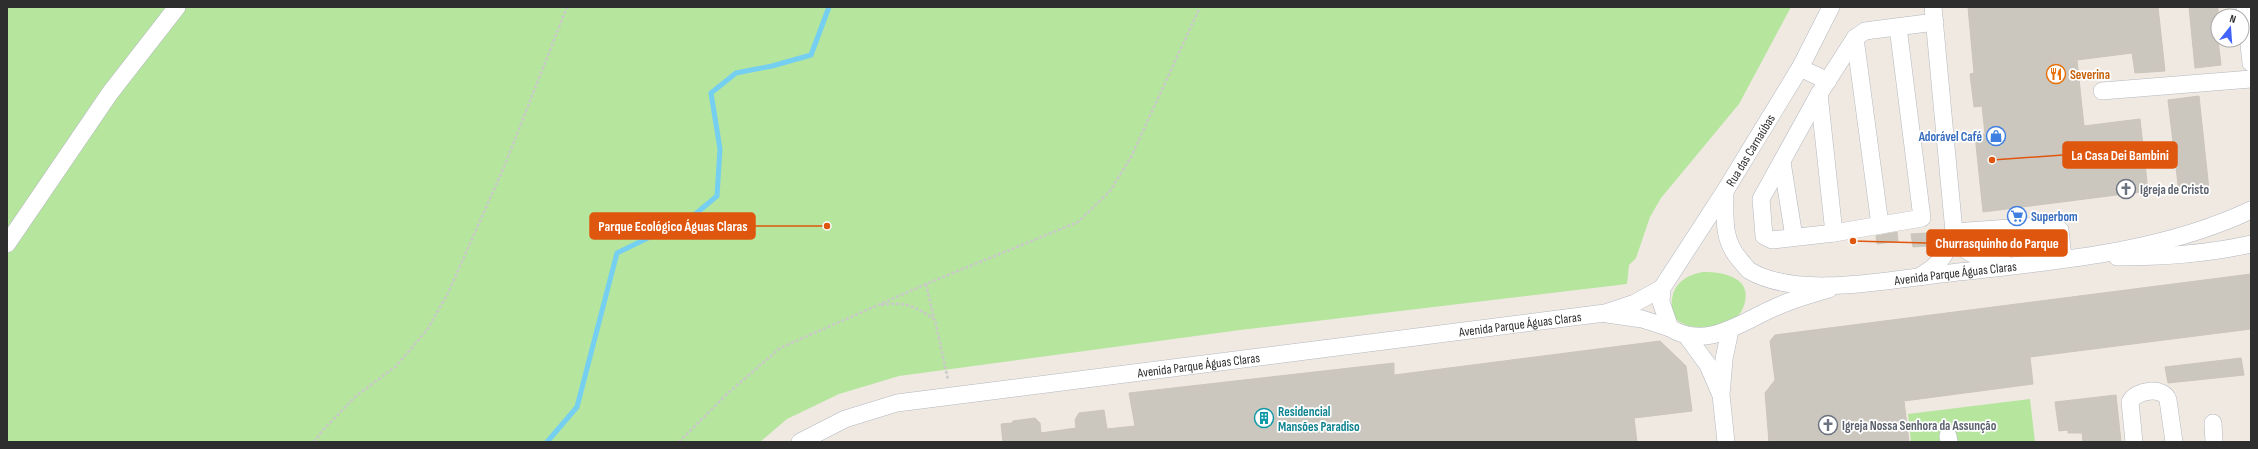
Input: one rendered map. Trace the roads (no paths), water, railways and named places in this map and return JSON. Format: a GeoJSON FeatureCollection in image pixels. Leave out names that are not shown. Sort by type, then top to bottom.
{"type":"FeatureCollection","features":[{"type":"Feature","properties":{"kind":"street"},"geometry":{"type":"LineString","coordinates":[[7,244],[110,93],[177,7]]}},
{"type":"Feature","properties":{"kind":"street","name":"Rua das Carnaúbas"},"geometry":{"type":"LineString","coordinates":[[1662,288],[1725,191],[1800,68],[1822,28],[1831,7]]}},
{"type":"Feature","properties":{"kind":"street"},"geometry":{"type":"LineString","coordinates":[[1822,28],[1836,7]]}},
{"type":"Feature","properties":{"kind":"street"},"geometry":{"type":"LineString","coordinates":[[2245,7],[2251,63]]}},
{"type":"Feature","properties":{"kind":"street"},"geometry":{"type":"LineString","coordinates":[[1898,27],[1922,218],[1834,233],[1772,240],[1764,236],[1761,199],[1824,88],[1855,38],[1865,31],[1898,27],[1934,12],[1954,232],[1959,244],[1969,254],[2020,265]]}},
{"type":"Feature","properties":{"kind":"street"},"geometry":{"type":"LineString","coordinates":[[1855,38],[1880,225]]}},
{"type":"Feature","properties":{"kind":"street"},"geometry":{"type":"LineString","coordinates":[[1800,68],[1824,88],[1834,233]]}},
{"type":"Feature","properties":{"kind":"street"},"geometry":{"type":"LineString","coordinates":[[2102,91],[2251,80]]}},
{"type":"Feature","properties":{"kind":"street"},"geometry":{"type":"LineString","coordinates":[[1782,162],[1794,237]]}},
{"type":"Feature","properties":{"kind":"street","name":"Avenida Parque Águas Claras"},"geometry":{"type":"LineString","coordinates":[[1725,191],[1725,224],[1730,249],[1749,270],[1774,280],[1837,286]]}},
{"type":"Feature","properties":{"kind":"street","name":"Avenida Parque Águas Claras"},"geometry":{"type":"LineString","coordinates":[[1605,313],[1642,320],[1670,328],[1686,335],[1708,337],[1730,330],[1776,306],[1837,286],[2020,265],[2097,254],[2164,240],[2226,221],[2251,210]]}},
{"type":"Feature","properties":{"kind":"street"},"geometry":{"type":"LineString","coordinates":[[1954,232],[2053,225],[2060,230],[2063,258]]}},
{"type":"Feature","properties":{"kind":"street"},"geometry":{"type":"LineString","coordinates":[[1921,276],[1938,266],[1945,256],[1954,232]]}},
{"type":"Feature","properties":{"kind":"street","name":"Avenida Parque Águas Claras"},"geometry":{"type":"LineString","coordinates":[[2097,254],[2144,257],[2180,256],[2227,250],[2251,244]]}},
{"type":"Feature","properties":{"kind":"street"},"geometry":{"type":"LineString","coordinates":[[1662,288],[1661,302],[1670,328]]}},
{"type":"Feature","properties":{"kind":"street","name":"Avenida Parque Águas Claras"},"geometry":{"type":"LineString","coordinates":[[800,442],[845,419],[870,410],[897,403],[1605,313],[1635,303],[1662,288]]}},
{"type":"Feature","properties":{"kind":"street"},"geometry":{"type":"LineString","coordinates":[[1726,442],[1720,395],[1724,359],[1730,330]]}},
{"type":"Feature","properties":{"kind":"street"},"geometry":{"type":"LineString","coordinates":[[1686,335],[1708,365],[1720,395]]}},
{"type":"Feature","properties":{"kind":"street"},"geometry":{"type":"LineString","coordinates":[[2134,442],[2130,402],[2132,398],[2140,393],[2162,392],[2167,395],[2174,442]]}},
{"type":"Feature","properties":{"kind":"street"},"geometry":{"type":"LineString","coordinates":[[2213,423],[2214,442]]}},
{"type":"Feature","properties":{"kind":"waterway"},"geometry":{"type":"LineString","coordinates":[[547,442],[577,407],[617,253],[693,216],[717,196],[720,149],[711,93],[736,73],[772,66],[811,55],[829,7]]}},
{"type":"Feature","properties":{"kind":"place","name":"Severina"},"geometry":{"type":"Point","coordinates":[2056,74]}},
{"type":"Feature","properties":{"kind":"place","name":"Adorável Café"},"geometry":{"type":"Point","coordinates":[1996,136]}},
{"type":"Feature","properties":{"kind":"place","name":"La Casa Dei Bambini"},"geometry":{"type":"Point","coordinates":[1992,160]}},
{"type":"Feature","properties":{"kind":"place","name":"Igreja de Cristo"},"geometry":{"type":"Point","coordinates":[2126,189]}},
{"type":"Feature","properties":{"kind":"place","name":"Superbom"},"geometry":{"type":"Point","coordinates":[2017,216]}},
{"type":"Feature","properties":{"kind":"place","name":"Parque Ecológico Águas Claras"},"geometry":{"type":"Point","coordinates":[827,226]}},
{"type":"Feature","properties":{"kind":"place","name":"Churrasquinho do Parque"},"geometry":{"type":"Point","coordinates":[1853,241]}},
{"type":"Feature","properties":{"kind":"place","name":"Residencial Mansões Paradiso"},"geometry":{"type":"Point","coordinates":[1264,418]}},
{"type":"Feature","properties":{"kind":"place","name":"Igreja Nossa Senhora da Assunção"},"geometry":{"type":"Point","coordinates":[1828,425]}}]}
